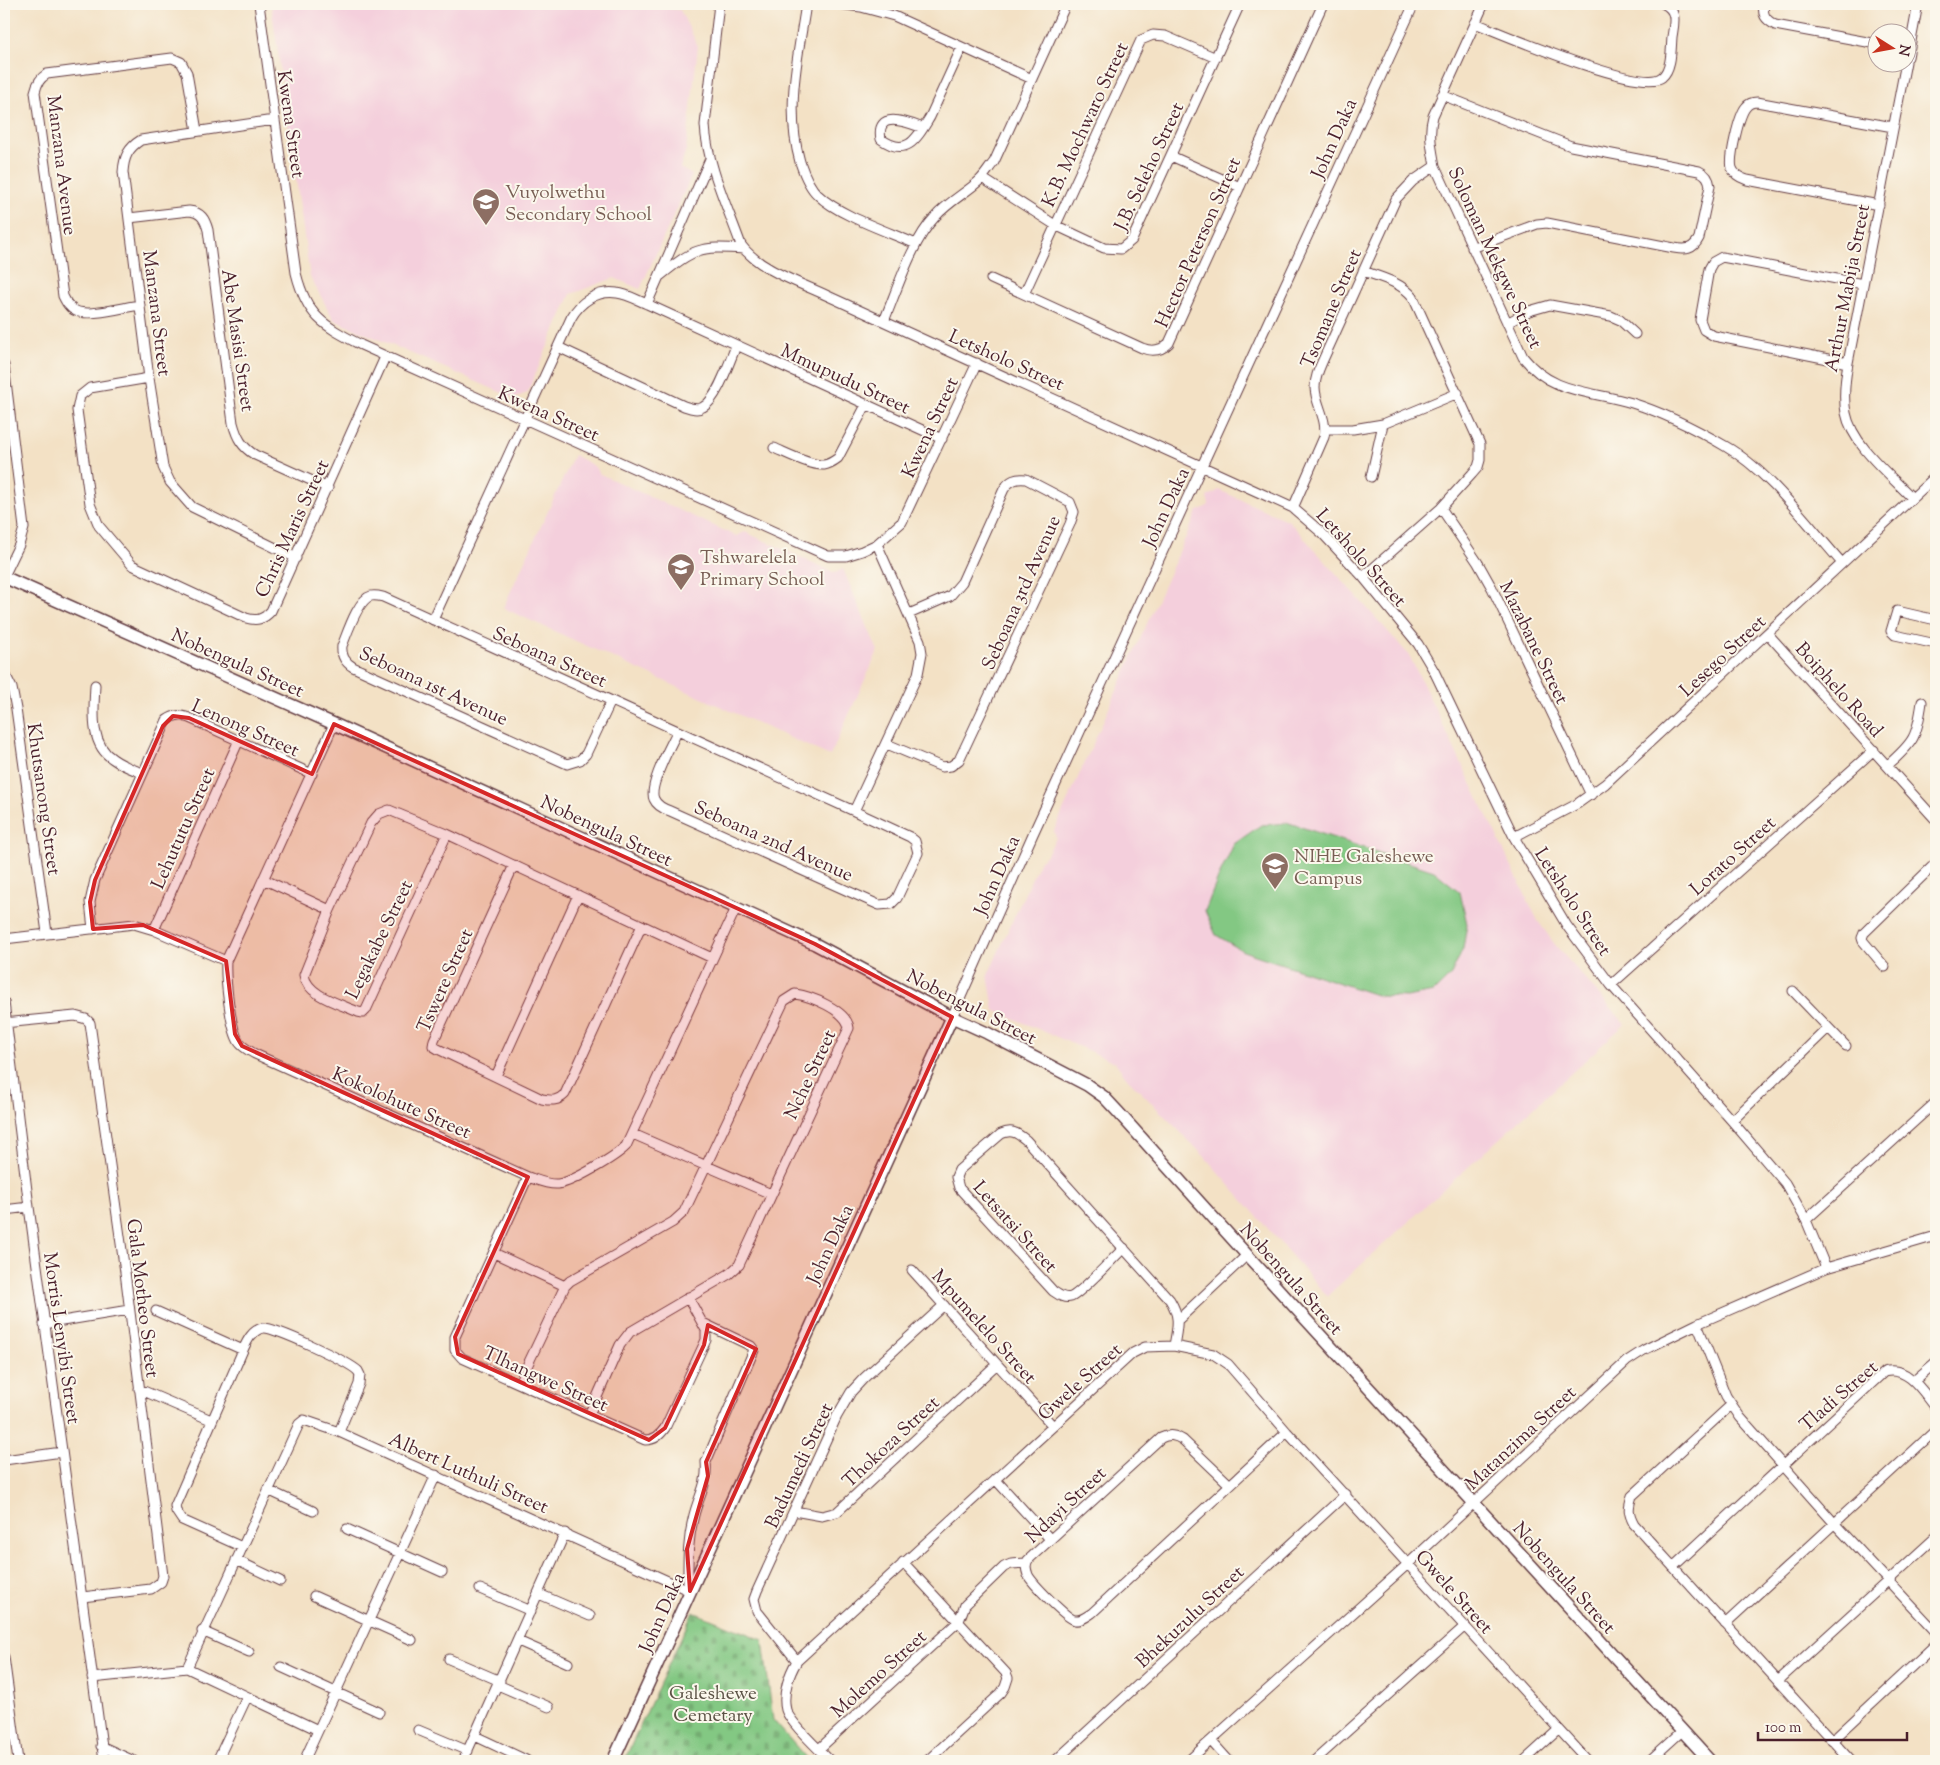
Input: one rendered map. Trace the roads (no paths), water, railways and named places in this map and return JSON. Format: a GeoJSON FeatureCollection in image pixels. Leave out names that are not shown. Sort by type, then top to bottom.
{"type":"FeatureCollection","features":[{"type":"Feature","properties":{"kind":"street","name":"Kwena Street"},"geometry":{"type":"LineString","coordinates":[[259,4],[296,273],[303,298],[310,310],[332,330],[385,357],[828,556],[846,556],[877,544],[902,522],[977,363]]}},
{"type":"Feature","properties":{"kind":"street","name":"Letsholo Street"},"geometry":{"type":"LineString","coordinates":[[719,4],[705,125],[706,145],[744,249],[752,259],[1293,508],[1322,534],[1363,577],[1418,644],[1434,671],[1514,837],[1567,926],[1611,985],[1732,1120],[1785,1183],[1806,1220],[1826,1268]]}},
{"type":"Feature","properties":{"kind":"street"},"geometry":{"type":"LineString","coordinates":[[806,4],[792,110],[796,145],[803,170],[811,188],[829,204],[916,244]]}},
{"type":"Feature","properties":{"kind":"street"},"geometry":{"type":"LineString","coordinates":[[839,4],[861,7],[894,16],[1032,79]]}},
{"type":"Feature","properties":{"kind":"street"},"geometry":{"type":"LineString","coordinates":[[884,321],[916,244],[934,218],[982,178],[994,162],[1066,4]]}},
{"type":"Feature","properties":{"kind":"street","name":"J.B. Seleho Street"},"geometry":{"type":"LineString","coordinates":[[982,178],[1055,225],[1104,248],[1121,248],[1128,245],[1132,240],[1240,4]]}},
{"type":"Feature","properties":{"kind":"street","name":"Hector Peterson Street"},"geometry":{"type":"LineString","coordinates":[[991,279],[1149,351],[1164,348],[1169,343],[1323,4]]}},
{"type":"Feature","properties":{"kind":"street","name":"John Daka"},"geometry":{"type":"LineString","coordinates":[[613,1761],[689,1590],[1414,4]]}},
{"type":"Feature","properties":{"kind":"street","name":"Soloman Mekgwe Street"},"geometry":{"type":"LineString","coordinates":[[1484,4],[1442,95],[1430,128],[1435,166],[1523,356],[1534,370],[1548,380],[1586,393],[1631,403],[1667,417],[1726,446],[1744,459],[1780,492],[1842,564]]}},
{"type":"Feature","properties":{"kind":"street"},"geometry":{"type":"LineString","coordinates":[[1475,23],[1573,61],[1630,77],[1654,80],[1666,74],[1675,18],[1670,7],[1664,4]]}},
{"type":"Feature","properties":{"kind":"street"},"geometry":{"type":"LineString","coordinates":[[1764,4],[1764,16],[1775,25],[1868,42]]}},
{"type":"Feature","properties":{"kind":"street"},"geometry":{"type":"LineString","coordinates":[[1914,22],[1918,4]]}},
{"type":"Feature","properties":{"kind":"street","name":"K.B. Mochwaro Street"},"geometry":{"type":"LineString","coordinates":[[1024,294],[1141,40],[1152,35],[1165,36],[1216,58]]}},
{"type":"Feature","properties":{"kind":"street"},"geometry":{"type":"LineString","coordinates":[[923,128],[897,119],[885,123],[880,129],[881,139],[887,144],[900,147],[912,142],[923,128],[930,118],[962,47]]}},
{"type":"Feature","properties":{"kind":"street","name":"Manzana Avenue"},"geometry":{"type":"LineString","coordinates":[[140,305],[85,313],[74,310],[63,296],[36,86],[41,78],[48,74],[172,58],[180,62],[187,72],[196,130]]}},
{"type":"Feature","properties":{"kind":"street","name":"Arthur Mabija Street"},"geometry":{"type":"LineString","coordinates":[[1904,72],[1848,363],[1845,400],[1846,414],[1850,427],[1865,449],[1912,498]]}},
{"type":"Feature","properties":{"kind":"street"},"geometry":{"type":"LineString","coordinates":[[1442,95],[1571,146],[1692,169],[1705,174],[1709,180],[1710,186],[1699,238],[1690,249],[1674,248],[1546,223],[1537,224],[1472,248]]}},
{"type":"Feature","properties":{"kind":"street"},"geometry":{"type":"LineString","coordinates":[[1878,205],[1747,180],[1736,175],[1732,170],[1731,162],[1741,115],[1750,103],[1757,102],[1893,127]]}},
{"type":"Feature","properties":{"kind":"street","name":"Manzana Street"},"geometry":{"type":"LineString","coordinates":[[274,120],[196,130],[141,140],[128,151],[124,158],[123,172],[149,378],[163,467],[170,482],[183,498],[200,512],[296,558]]}},
{"type":"Feature","properties":{"kind":"street"},"geometry":{"type":"LineString","coordinates":[[1171,156],[1240,187]]}},
{"type":"Feature","properties":{"kind":"street"},"geometry":{"type":"LineString","coordinates":[[647,304],[710,159]]}},
{"type":"Feature","properties":{"kind":"street","name":"Tsomane Street"},"geometry":{"type":"LineString","coordinates":[[1326,429],[1316,396],[1316,377],[1396,199],[1413,180],[1435,166]]}},
{"type":"Feature","properties":{"kind":"street","name":"Abe Masisi Street"},"geometry":{"type":"LineString","coordinates":[[129,218],[189,211],[204,218],[208,230],[233,423],[239,440],[247,450],[255,455],[328,488]]}},
{"type":"Feature","properties":{"kind":"street"},"geometry":{"type":"LineString","coordinates":[[659,277],[685,256],[702,249],[716,247],[744,249]]}},
{"type":"Feature","properties":{"kind":"street"},"geometry":{"type":"LineString","coordinates":[[1848,363],[1714,336],[1704,330],[1700,320],[1709,270],[1713,262],[1722,257],[1863,284]]}},
{"type":"Feature","properties":{"kind":"street"},"geometry":{"type":"LineString","coordinates":[[1363,270],[1396,283],[1408,291],[1458,393],[1480,444],[1480,460],[1478,467],[1472,474],[1441,508],[1363,577]]}},
{"type":"Feature","properties":{"kind":"street","name":"Mmupudu Street"},"geometry":{"type":"LineString","coordinates":[[525,420],[575,311],[587,299],[603,294],[616,293],[647,304],[942,439]]}},
{"type":"Feature","properties":{"kind":"street"},"geometry":{"type":"LineString","coordinates":[[1507,323],[1529,311],[1550,305],[1611,316],[1620,320],[1635,334]]}},
{"type":"Feature","properties":{"kind":"street"},"geometry":{"type":"LineString","coordinates":[[558,347],[684,406],[697,409],[703,408],[714,395],[736,346]]}},
{"type":"Feature","properties":{"kind":"street","name":"Chris Maris Street"},"geometry":{"type":"LineString","coordinates":[[149,378],[90,388],[80,396],[78,402],[88,488],[94,516],[99,526],[122,556],[132,565],[246,618],[256,620],[266,616],[271,611],[328,488],[385,357]]}},
{"type":"Feature","properties":{"kind":"street","name":"Nobengula Street"},"geometry":{"type":"LineString","coordinates":[[4,365],[24,528],[19,545],[4,576],[334,724],[815,944],[952,1017],[1087,1084],[1104,1097],[1710,1761]]}},
{"type":"Feature","properties":{"kind":"street"},"geometry":{"type":"LineString","coordinates":[[1293,508],[1320,449],[1326,429],[1353,429],[1383,424],[1458,393]]}},
{"type":"Feature","properties":{"kind":"street"},"geometry":{"type":"LineString","coordinates":[[774,448],[816,464],[824,465],[832,462],[838,458],[866,405]]}},
{"type":"Feature","properties":{"kind":"street"},"geometry":{"type":"LineString","coordinates":[[433,620],[525,420]]}},
{"type":"Feature","properties":{"kind":"street"},"geometry":{"type":"LineString","coordinates":[[1371,477],[1383,424]]}},
{"type":"Feature","properties":{"kind":"street","name":"Lesego Street"},"geometry":{"type":"LineString","coordinates":[[1514,837],[1591,795],[1605,784],[1936,476]]}},
{"type":"Feature","properties":{"kind":"street","name":"Seboana 3rd Avenue"},"geometry":{"type":"LineString","coordinates":[[887,744],[942,767],[951,766],[959,760],[1070,524],[1074,512],[1070,502],[1026,479],[1020,478],[1011,481],[1004,489],[962,582],[956,591],[950,596],[909,614]]}},
{"type":"Feature","properties":{"kind":"street","name":"Mazabane Street"},"geometry":{"type":"LineString","coordinates":[[1441,508],[1485,575],[1591,795]]}},
{"type":"Feature","properties":{"kind":"street"},"geometry":{"type":"LineString","coordinates":[[854,811],[887,744],[918,674],[922,653],[920,641],[909,614],[877,544]]}},
{"type":"Feature","properties":{"kind":"street","name":"Seboana 1st Avenue"},"geometry":{"type":"LineString","coordinates":[[433,620],[383,596],[372,595],[365,598],[360,604],[341,652],[347,663],[353,667],[567,764],[580,760],[586,754],[611,701]]}},
{"type":"Feature","properties":{"kind":"street"},"geometry":{"type":"LineString","coordinates":[[1936,620],[1897,611],[1895,612],[1891,631],[1895,635],[1936,644]]}},
{"type":"Feature","properties":{"kind":"street","name":"Seboana Street"},"geometry":{"type":"LineString","coordinates":[[433,620],[910,837],[918,847]]}},
{"type":"Feature","properties":{"kind":"street","name":"Boiphelo Road"},"geometry":{"type":"LineString","coordinates":[[1768,634],[1936,820]]}},
{"type":"Feature","properties":{"kind":"street","name":"Khutsanong Street"},"geometry":{"type":"LineString","coordinates":[[4,672],[12,688],[16,709],[47,933]]}},
{"type":"Feature","properties":{"kind":"street"},"geometry":{"type":"LineString","coordinates":[[95,685],[94,714],[96,735],[100,746],[113,760],[142,773]]}},
{"type":"Feature","properties":{"kind":"street","name":"Boiphelo Road"},"geometry":{"type":"LineString","coordinates":[[1888,765],[1914,739],[1919,725],[1922,702]]}},
{"type":"Feature","properties":{"kind":"street","name":"Lenong Street"},"geometry":{"type":"LineString","coordinates":[[93,929],[90,902],[92,888],[167,720],[173,716],[180,715],[189,718],[312,774]]}},
{"type":"Feature","properties":{"kind":"street","name":"Kokolohute Street"},"geometry":{"type":"LineString","coordinates":[[334,724],[226,961],[226,980],[235,1034],[242,1046],[528,1177],[550,1184],[566,1182],[615,1156],[626,1146],[736,908]]}},
{"type":"Feature","properties":{"kind":"street","name":"Seboana 2nd Avenue"},"geometry":{"type":"LineString","coordinates":[[677,732],[653,790],[657,804],[670,811],[879,905],[891,904],[897,898],[918,853],[918,847]]}},
{"type":"Feature","properties":{"kind":"street","name":"Lehututu Street"},"geometry":{"type":"LineString","coordinates":[[154,930],[239,740]]}},
{"type":"Feature","properties":{"kind":"street","name":"Lorato Street"},"geometry":{"type":"LineString","coordinates":[[1611,985],[1874,750]]}},
{"type":"Feature","properties":{"kind":"street","name":"Legakabe Street"},"geometry":{"type":"LineString","coordinates":[[447,834],[363,1013],[315,993],[308,987],[304,980],[307,964],[330,910],[371,823],[379,814],[385,811],[394,811],[447,834],[712,958]]}},
{"type":"Feature","properties":{"kind":"street"},"geometry":{"type":"LineString","coordinates":[[1885,967],[1863,941],[1864,933],[1936,863]]}},
{"type":"Feature","properties":{"kind":"street","name":"Tswere Street"},"geometry":{"type":"LineString","coordinates":[[514,865],[432,1044],[438,1049],[548,1100],[560,1098],[565,1094],[642,925]]}},
{"type":"Feature","properties":{"kind":"street"},"geometry":{"type":"LineString","coordinates":[[263,879],[330,910]]}},
{"type":"Feature","properties":{"kind":"street"},"geometry":{"type":"LineString","coordinates":[[496,1076],[578,895]]}},
{"type":"Feature","properties":{"kind":"street"},"geometry":{"type":"LineString","coordinates":[[4,939],[134,924],[154,930],[226,961]]}},
{"type":"Feature","properties":{"kind":"street"},"geometry":{"type":"LineString","coordinates":[[1793,991],[1846,1046]]}},
{"type":"Feature","properties":{"kind":"street","name":"Nche Street"},"geometry":{"type":"LineString","coordinates":[[565,1286],[570,1281],[679,1218],[690,1202],[784,1001],[794,994],[802,995],[838,1010],[844,1016],[848,1022],[848,1028],[739,1265],[729,1274],[630,1332],[620,1344],[589,1415]]}},
{"type":"Feature","properties":{"kind":"street","name":"Morris Lenyibi Street"},"geometry":{"type":"LineString","coordinates":[[4,1002],[5,1023],[44,1324],[104,1761]]}},
{"type":"Feature","properties":{"kind":"street","name":"Gala Motheo Street"},"geometry":{"type":"LineString","coordinates":[[5,1023],[75,1016],[86,1019],[90,1023],[129,1310],[163,1576],[161,1582],[151,1589],[82,1597]]}},
{"type":"Feature","properties":{"kind":"street"},"geometry":{"type":"LineString","coordinates":[[1732,1120],[1828,1028]]}},
{"type":"Feature","properties":{"kind":"street"},"geometry":{"type":"LineString","coordinates":[[1806,1220],[1936,1102]]}},
{"type":"Feature","properties":{"kind":"street","name":"Letsatsi Street"},"geometry":{"type":"LineString","coordinates":[[1124,1248],[1076,1294],[1065,1298],[1060,1296],[1053,1291],[959,1188],[956,1177],[960,1170],[1001,1134],[1013,1131],[1026,1140],[1124,1248],[1170,1300],[1176,1310],[1178,1320]]}},
{"type":"Feature","properties":{"kind":"street"},"geometry":{"type":"LineString","coordinates":[[633,1134],[771,1194]]}},
{"type":"Feature","properties":{"kind":"street","name":"Tlhangwe Street"},"geometry":{"type":"LineString","coordinates":[[528,1177],[455,1337],[455,1350],[462,1358],[645,1440],[654,1439],[665,1428],[704,1346],[707,1335],[703,1323],[688,1297]]}},
{"type":"Feature","properties":{"kind":"street"},"geometry":{"type":"LineString","coordinates":[[4,1210],[29,1206]]}},
{"type":"Feature","properties":{"kind":"street","name":"Matanzima Street"},"geometry":{"type":"LineString","coordinates":[[1188,1761],[1408,1563],[1627,1361],[1644,1350],[1697,1324],[1826,1268],[1935,1239]]}},
{"type":"Feature","properties":{"kind":"street"},"geometry":{"type":"LineString","coordinates":[[494,1253],[565,1286],[520,1383]]}},
{"type":"Feature","properties":{"kind":"street"},"geometry":{"type":"LineString","coordinates":[[1174,1346],[1178,1320],[1247,1255]]}},
{"type":"Feature","properties":{"kind":"street","name":"Mpumelelo Street"},"geometry":{"type":"LineString","coordinates":[[912,1270],[1053,1426]]}},
{"type":"Feature","properties":{"kind":"street","name":"Badumedi Street"},"geometry":{"type":"LineString","coordinates":[[797,1660],[757,1611],[754,1598],[837,1416],[851,1392],[944,1305]]}},
{"type":"Feature","properties":{"kind":"street"},"geometry":{"type":"LineString","coordinates":[[44,1324],[129,1310]]}},
{"type":"Feature","properties":{"kind":"street"},"geometry":{"type":"LineString","coordinates":[[156,1311],[243,1350]]}},
{"type":"Feature","properties":{"kind":"street"},"geometry":{"type":"LineString","coordinates":[[689,1590],[687,1550],[694,1514],[708,1476],[706,1462],[754,1350],[751,1346],[703,1323]]}},
{"type":"Feature","properties":{"kind":"street"},"geometry":{"type":"LineString","coordinates":[[1697,1324],[1731,1405],[1835,1524],[1936,1632]]}},
{"type":"Feature","properties":{"kind":"street"},"geometry":{"type":"LineString","coordinates":[[242,1547],[182,1520],[176,1511],[177,1499],[211,1420],[243,1350],[255,1331],[268,1328],[356,1368],[360,1375],[359,1384],[339,1432]]}},
{"type":"Feature","properties":{"kind":"street","name":"Gwele Street"},"geometry":{"type":"LineString","coordinates":[[830,1761],[792,1720],[786,1709],[787,1684],[790,1672],[797,1660],[1133,1353],[1145,1347],[1174,1346],[1213,1354],[1221,1358],[1588,1761]]}},
{"type":"Feature","properties":{"kind":"street"},"geometry":{"type":"LineString","coordinates":[[1914,1381],[1936,1362]]}},
{"type":"Feature","properties":{"kind":"street","name":"Thokoza Street"},"geometry":{"type":"LineString","coordinates":[[794,1511],[822,1516],[837,1512],[997,1364]]}},
{"type":"Feature","properties":{"kind":"street","name":"Tladi Street"},"geometry":{"type":"LineString","coordinates":[[1673,1567],[1884,1372],[1898,1371],[1914,1381],[1936,1408]]}},
{"type":"Feature","properties":{"kind":"street"},"geometry":{"type":"LineString","coordinates":[[139,1389],[211,1420]]}},
{"type":"Feature","properties":{"kind":"street"},"geometry":{"type":"LineString","coordinates":[[1731,1405],[1632,1496],[1628,1506],[1628,1514],[1634,1524],[1850,1761]]}},
{"type":"Feature","properties":{"kind":"street","name":"Albert Luthuli Street"},"geometry":{"type":"LineString","coordinates":[[187,1668],[202,1631],[299,1424],[304,1420],[339,1432],[689,1590]]}},
{"type":"Feature","properties":{"kind":"street"},"geometry":{"type":"LineString","coordinates":[[1725,1624],[1936,1430]]}},
{"type":"Feature","properties":{"kind":"street","name":"Ndayi Street"},"geometry":{"type":"LineString","coordinates":[[1230,1485],[1183,1440],[1166,1435],[1050,1539],[1026,1563],[1028,1574],[1070,1618],[1081,1620],[1092,1612],[1230,1485],[1287,1432]]}},
{"type":"Feature","properties":{"kind":"street"},"geometry":{"type":"LineString","coordinates":[[4,1460],[62,1452]]}},
{"type":"Feature","properties":{"kind":"street"},"geometry":{"type":"LineString","coordinates":[[304,1761],[436,1475]]}},
{"type":"Feature","properties":{"kind":"street"},"geometry":{"type":"LineString","coordinates":[[995,1479],[1050,1539]]}},
{"type":"Feature","properties":{"kind":"street"},"geometry":{"type":"LineString","coordinates":[[268,1490],[312,1511]]}},
{"type":"Feature","properties":{"kind":"street","name":"Bhekuzulu Street"},"geometry":{"type":"LineString","coordinates":[[1055,1761],[1346,1494]]}},
{"type":"Feature","properties":{"kind":"street"},"geometry":{"type":"LineString","coordinates":[[347,1528],[442,1572]]}},
{"type":"Feature","properties":{"kind":"street"},"geometry":{"type":"LineString","coordinates":[[463,1761],[565,1533]]}},
{"type":"Feature","properties":{"kind":"street"},"geometry":{"type":"LineString","coordinates":[[1778,1682],[1936,1537]]}},
{"type":"Feature","properties":{"kind":"street"},"geometry":{"type":"LineString","coordinates":[[236,1560],[280,1581]]}},
{"type":"Feature","properties":{"kind":"street"},"geometry":{"type":"LineString","coordinates":[[903,1562],[959,1621],[1006,1673],[1008,1678],[1001,1693],[927,1761]]}},
{"type":"Feature","properties":{"kind":"street"},"geometry":{"type":"LineString","coordinates":[[959,1621],[964,1605],[1004,1567],[1011,1564],[1026,1563]]}},
{"type":"Feature","properties":{"kind":"street"},"geometry":{"type":"LineString","coordinates":[[480,1589],[531,1611]]}},
{"type":"Feature","properties":{"kind":"street"},"geometry":{"type":"LineString","coordinates":[[539,1594],[590,1616]]}},
{"type":"Feature","properties":{"kind":"street"},"geometry":{"type":"LineString","coordinates":[[314,1596],[412,1640]]}},
{"type":"Feature","properties":{"kind":"street","name":"Molemo Street"},"geometry":{"type":"LineString","coordinates":[[819,1749],[959,1621]]}},
{"type":"Feature","properties":{"kind":"street"},"geometry":{"type":"LineString","coordinates":[[1314,1761],[1464,1626]]}},
{"type":"Feature","properties":{"kind":"street"},"geometry":{"type":"LineString","coordinates":[[202,1631],[249,1652]]}},
{"type":"Feature","properties":{"kind":"street"},"geometry":{"type":"LineString","coordinates":[[518,1641],[568,1663]]}},
{"type":"Feature","properties":{"kind":"street"},"geometry":{"type":"LineString","coordinates":[[1832,1741],[1936,1644]]}},
{"type":"Feature","properties":{"kind":"street"},"geometry":{"type":"LineString","coordinates":[[4,1656],[6,1694],[18,1761]]}},
{"type":"Feature","properties":{"kind":"street"},"geometry":{"type":"LineString","coordinates":[[448,1659],[549,1708]]}},
{"type":"Feature","properties":{"kind":"street"},"geometry":{"type":"LineString","coordinates":[[281,1667],[379,1712]]}},
{"type":"Feature","properties":{"kind":"street"},"geometry":{"type":"LineString","coordinates":[[92,1678],[187,1668],[318,1730]]}},
{"type":"Feature","properties":{"kind":"street"},"geometry":{"type":"LineString","coordinates":[[217,1761],[247,1697]]}},
{"type":"Feature","properties":{"kind":"street"},"geometry":{"type":"LineString","coordinates":[[418,1730],[468,1751]]}},
{"type":"Feature","properties":{"kind":"street"},"geometry":{"type":"LineString","coordinates":[[1524,1761],[1558,1730]]}},
{"type":"Feature","properties":{"kind":"street"},"geometry":{"type":"LineString","coordinates":[[1649,1761],[1682,1731]]}},
{"type":"Feature","properties":{"kind":"street"},"geometry":{"type":"LineString","coordinates":[[475,1736],[526,1760]]}},
{"type":"Feature","properties":{"kind":"street"},"geometry":{"type":"LineString","coordinates":[[1211,1741],[1229,1761]]}},
{"type":"Feature","properties":{"kind":"street"},"geometry":{"type":"LineString","coordinates":[[101,1746],[134,1761]]}},
{"type":"Feature","properties":{"kind":"place","name":"Vuyolwethu Secondary School"},"geometry":{"type":"Point","coordinates":[486,226]}},
{"type":"Feature","properties":{"kind":"place","name":"Tshwarelela Primary School"},"geometry":{"type":"Point","coordinates":[681,591]}},
{"type":"Feature","properties":{"kind":"place","name":"NIHE Galeshewe Campus"},"geometry":{"type":"Point","coordinates":[1275,890]}},
{"type":"Feature","properties":{"kind":"park label","name":"Galeshewe Cemetary"},"geometry":{"type":"Point","coordinates":[713,1703]}}]}
